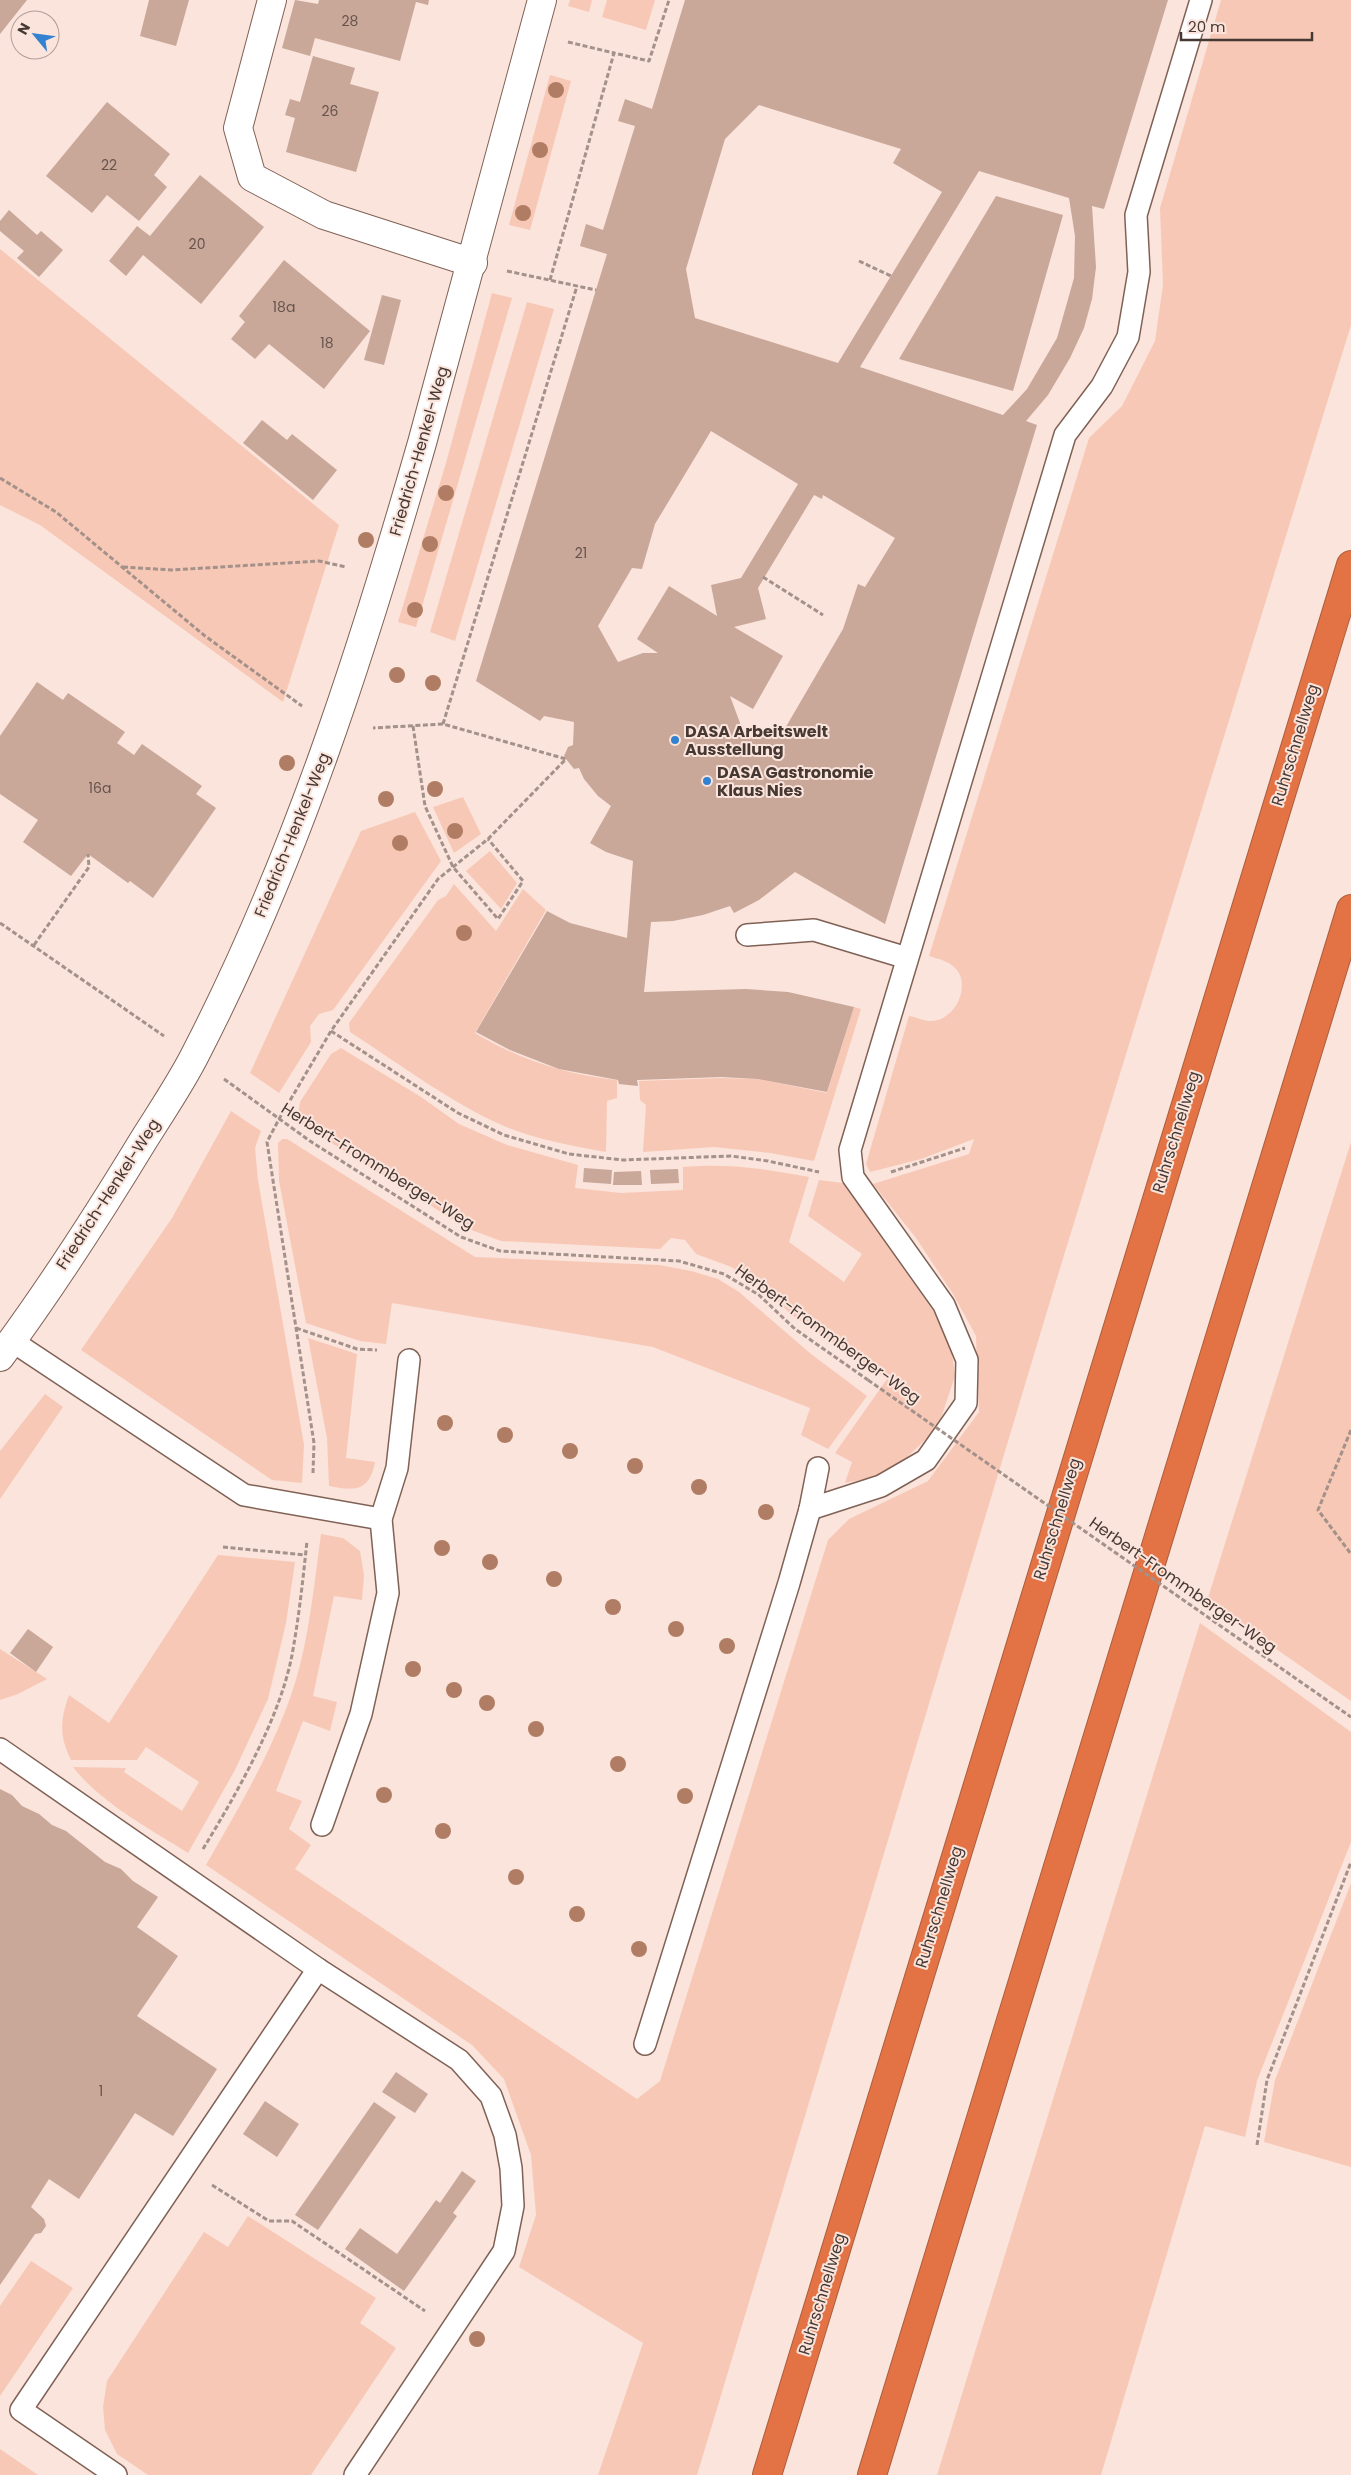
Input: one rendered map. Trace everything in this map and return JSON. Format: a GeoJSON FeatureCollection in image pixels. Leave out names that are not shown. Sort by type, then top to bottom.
{"type":"FeatureCollection","features":[{"type":"Feature","properties":{"kind":"highway","name":"Ruhrschnellweg"},"geometry":{"type":"LineString","coordinates":[[767,2475],[1351,564]]}},
{"type":"Feature","properties":{"kind":"highway"},"geometry":{"type":"LineString","coordinates":[[872,2475],[1351,909]]}},
{"type":"Feature","properties":{"kind":"street"},"geometry":{"type":"LineString","coordinates":[[272,0],[238,128],[252,177],[324,215],[473,263]]}},
{"type":"Feature","properties":{"kind":"street","name":"Friedrich-Henkel-Weg"},"geometry":{"type":"LineString","coordinates":[[6,1349],[105,1204],[194,1058],[255,929],[293,838],[334,730],[384,576],[473,263],[542,0]]}},
{"type":"Feature","properties":{"kind":"lane"},"geometry":{"type":"LineString","coordinates":[[810,1509],[881,1486],[926,1460],[966,1403],[968,1360],[944,1305],[853,1177],[850,1150],[1065,435],[1102,386],[1128,337],[1139,272],[1136,215],[1201,0]]}},
{"type":"Feature","properties":{"kind":"lane"},"geometry":{"type":"LineString","coordinates":[[747,935],[814,930],[907,958]]}},
{"type":"Feature","properties":{"kind":"lane"},"geometry":{"type":"LineString","coordinates":[[6,1349],[244,1495],[381,1519]]}},
{"type":"Feature","properties":{"kind":"lane"},"geometry":{"type":"LineString","coordinates":[[322,1825],[361,1714],[388,1593],[381,1519],[397,1468],[409,1360]]}},
{"type":"Feature","properties":{"kind":"lane"},"geometry":{"type":"LineString","coordinates":[[645,2044],[748,1719],[810,1509],[818,1468]]}},
{"type":"Feature","properties":{"kind":"lane"},"geometry":{"type":"LineString","coordinates":[[0,1749],[318,1969],[459,2060],[490,2096],[505,2135],[511,2168],[513,2206],[504,2251],[355,2475]]}},
{"type":"Feature","properties":{"kind":"lane"},"geometry":{"type":"LineString","coordinates":[[116,2475],[21,2410],[318,1969]]}},
{"type":"Feature","properties":{"kind":"path"},"geometry":{"type":"LineString","coordinates":[[534,33],[649,61],[668,0]]}},
{"type":"Feature","properties":{"kind":"path"},"geometry":{"type":"LineString","coordinates":[[550,280],[614,53]]}},
{"type":"Feature","properties":{"kind":"path"},"geometry":{"type":"LineString","coordinates":[[859,261],[892,276]]}},
{"type":"Feature","properties":{"kind":"path"},"geometry":{"type":"LineString","coordinates":[[473,263],[596,290]]}},
{"type":"Feature","properties":{"kind":"path"},"geometry":{"type":"LineString","coordinates":[[443,724],[577,286]]}},
{"type":"Feature","properties":{"kind":"path"},"geometry":{"type":"LineString","coordinates":[[0,478],[56,512],[205,636],[334,730],[443,724],[566,759],[488,839],[438,879],[331,1031],[267,1142],[314,1443],[311,1506],[292,1656],[273,1716],[234,1795],[186,1878]]}},
{"type":"Feature","properties":{"kind":"path"},"geometry":{"type":"LineString","coordinates":[[122,567],[172,570],[320,562],[384,576]]}},
{"type":"Feature","properties":{"kind":"path"},"geometry":{"type":"LineString","coordinates":[[764,577],[823,615]]}},
{"type":"Feature","properties":{"kind":"path"},"geometry":{"type":"LineString","coordinates":[[413,726],[425,806],[453,867],[498,919],[523,882],[488,839]]}},
{"type":"Feature","properties":{"kind":"path"},"geometry":{"type":"LineString","coordinates":[[34,945],[89,867],[88,854]]}},
{"type":"Feature","properties":{"kind":"path","name":"Herbert-Frommberger-Weg"},"geometry":{"type":"LineString","coordinates":[[0,923],[34,945],[279,1119],[461,1237],[500,1251],[680,1261],[724,1274],[759,1295],[795,1328],[868,1380],[1351,1717]]}},
{"type":"Feature","properties":{"kind":"path"},"geometry":{"type":"LineString","coordinates":[[331,1031],[458,1113],[504,1135],[569,1154],[623,1160],[731,1156],[805,1168]]}},
{"type":"Feature","properties":{"kind":"path"},"geometry":{"type":"LineString","coordinates":[[296,1328],[357,1349],[390,1351],[409,1360]]}},
{"type":"Feature","properties":{"kind":"path"},"geometry":{"type":"LineString","coordinates":[[1351,1430],[1318,1510],[1351,1554]]}},
{"type":"Feature","properties":{"kind":"path"},"geometry":{"type":"LineString","coordinates":[[223,1547],[305,1555]]}},
{"type":"Feature","properties":{"kind":"path"},"geometry":{"type":"LineString","coordinates":[[1256,2144],[1266,2080],[1351,1862]]}},
{"type":"Feature","properties":{"kind":"path"},"geometry":{"type":"LineString","coordinates":[[184,2167],[269,2221],[292,2221],[432,2315]]}},
{"type":"Feature","properties":{"kind":"shaded area"},"geometry":{"type":"Polygon","coordinates":[[[570,0],[592,0],[589,12],[568,6],[570,0]]]}},
{"type":"Feature","properties":{"kind":"shaded area"},"geometry":{"type":"Polygon","coordinates":[[[607,0],[655,0],[646,30],[602,17],[607,0]]]}},
{"type":"Feature","properties":{"kind":"shaded area"},"geometry":{"type":"Polygon","coordinates":[[[1221,0],[1351,0],[1351,325],[1061,1265],[697,2475],[598,2475],[643,2343],[519,2267],[536,2215],[531,2155],[504,2079],[472,2045],[206,1865],[259,1769],[286,1709],[305,1645],[321,1534],[343,1538],[360,1551],[364,1575],[362,1600],[334,1596],[313,1696],[337,1702],[330,1731],[303,1721],[276,1791],[302,1801],[289,1829],[311,1845],[295,1869],[637,2099],[660,2081],[828,1540],[849,1519],[928,1481],[979,1412],[976,1336],[953,1294],[916,1238],[873,1184],[969,1154],[974,1139],[921,1159],[870,1172],[866,1164],[909,1016],[928,1021],[937,1020],[951,1012],[960,998],[962,981],[959,973],[946,962],[929,956],[1089,438],[1122,406],[1155,341],[1163,285],[1160,208],[1221,0]]]}},
{"type":"Feature","properties":{"kind":"shaded area"},"geometry":{"type":"Polygon","coordinates":[[[550,75],[571,81],[530,230],[509,225],[550,75]]]}},
{"type":"Feature","properties":{"kind":"shaded area"},"geometry":{"type":"Polygon","coordinates":[[[0,249],[339,525],[283,702],[40,525],[0,505],[0,249]]]}},
{"type":"Feature","properties":{"kind":"shaded area"},"geometry":{"type":"Polygon","coordinates":[[[492,293],[512,298],[416,627],[398,622],[446,463],[492,293]]]}},
{"type":"Feature","properties":{"kind":"shaded area"},"geometry":{"type":"Polygon","coordinates":[[[527,302],[554,309],[455,641],[430,632],[527,302]]]}},
{"type":"Feature","properties":{"kind":"shaded area"},"geometry":{"type":"Polygon","coordinates":[[[463,797],[481,834],[454,853],[433,807],[463,797]]]}},
{"type":"Feature","properties":{"kind":"shaded area"},"geometry":{"type":"Polygon","coordinates":[[[415,812],[441,861],[333,1010],[319,1014],[310,1026],[311,1042],[279,1093],[250,1073],[361,831],[415,812]]]}},
{"type":"Feature","properties":{"kind":"shaded area"},"geometry":{"type":"Polygon","coordinates":[[[490,851],[517,883],[501,909],[466,871],[490,851]]]}},
{"type":"Feature","properties":{"kind":"shaded area"},"geometry":{"type":"Polygon","coordinates":[[[454,884],[496,931],[523,889],[546,910],[475,1033],[508,1051],[561,1070],[617,1080],[617,1098],[607,1101],[606,1152],[543,1139],[506,1127],[446,1095],[350,1032],[349,1023],[438,900],[446,896],[454,884]]]}},
{"type":"Feature","properties":{"kind":"shaded area"},"geometry":{"type":"Polygon","coordinates":[[[854,1007],[861,1009],[814,1161],[770,1153],[714,1147],[643,1152],[646,1105],[640,1100],[639,1081],[720,1078],[758,1079],[827,1093],[854,1007]]]}},
{"type":"Feature","properties":{"kind":"shaded area"},"geometry":{"type":"Polygon","coordinates":[[[341,1048],[421,1097],[459,1124],[507,1145],[578,1165],[575,1188],[621,1193],[683,1190],[683,1167],[700,1166],[747,1168],[809,1177],[789,1242],[844,1282],[862,1254],[808,1216],[819,1180],[843,1183],[938,1318],[951,1345],[955,1376],[941,1418],[927,1438],[904,1460],[876,1477],[845,1483],[852,1462],[835,1453],[887,1379],[792,1315],[753,1279],[729,1266],[696,1254],[685,1240],[671,1238],[660,1249],[501,1241],[466,1228],[297,1121],[300,1102],[331,1054],[341,1048]]]}},
{"type":"Feature","properties":{"kind":"shaded area"},"geometry":{"type":"Polygon","coordinates":[[[231,1111],[261,1131],[255,1148],[258,1180],[304,1445],[302,1483],[272,1480],[81,1350],[172,1218],[231,1111]]]}},
{"type":"Feature","properties":{"kind":"shaded area"},"geometry":{"type":"Polygon","coordinates":[[[282,1139],[287,1139],[475,1257],[659,1265],[691,1271],[718,1279],[739,1292],[811,1354],[867,1396],[828,1449],[801,1435],[810,1408],[653,1347],[392,1303],[386,1344],[360,1341],[306,1323],[279,1181],[278,1143],[282,1139]]]}},
{"type":"Feature","properties":{"kind":"shaded area"},"geometry":{"type":"Polygon","coordinates":[[[1351,1142],[1351,1701],[1207,1601],[1351,1142]]]}},
{"type":"Feature","properties":{"kind":"shaded area"},"geometry":{"type":"Polygon","coordinates":[[[308,1338],[357,1354],[346,1458],[375,1462],[369,1479],[365,1484],[353,1489],[329,1486],[327,1438],[308,1338]]]}},
{"type":"Feature","properties":{"kind":"shaded area"},"geometry":{"type":"Polygon","coordinates":[[[45,1394],[63,1407],[0,1499],[0,1451],[45,1394]]]}},
{"type":"Feature","properties":{"kind":"shaded area"},"geometry":{"type":"Polygon","coordinates":[[[218,1555],[295,1562],[286,1623],[268,1699],[235,1770],[188,1853],[112,1804],[98,1793],[73,1767],[126,1768],[124,1772],[182,1811],[199,1782],[146,1747],[137,1760],[71,1760],[64,1743],[62,1728],[69,1695],[109,1723],[218,1555]]]}},
{"type":"Feature","properties":{"kind":"shaded area"},"geometry":{"type":"Polygon","coordinates":[[[1200,1623],[1351,1732],[1351,1842],[1257,2081],[1245,2137],[1205,2126],[1101,2475],[937,2475],[1200,1623]]]}},
{"type":"Feature","properties":{"kind":"shaded area"},"geometry":{"type":"Polygon","coordinates":[[[0,1649],[47,1679],[18,1694],[0,1700],[0,1649]]]}},
{"type":"Feature","properties":{"kind":"shaded area"},"geometry":{"type":"Polygon","coordinates":[[[1351,1883],[1351,2167],[1264,2142],[1275,2080],[1351,1883]]]}},
{"type":"Feature","properties":{"kind":"shaded area"},"geometry":{"type":"Polygon","coordinates":[[[248,2216],[376,2298],[360,2323],[396,2348],[311,2475],[148,2475],[117,2454],[105,2430],[103,2407],[107,2381],[204,2232],[228,2247],[248,2216]]]}},
{"type":"Feature","properties":{"kind":"shaded area"},"geometry":{"type":"Polygon","coordinates":[[[31,2261],[73,2288],[0,2396],[0,2306],[31,2261]]]}},
{"type":"Feature","properties":{"kind":"shaded area"},"geometry":{"type":"Polygon","coordinates":[[[0,2449],[38,2475],[0,2475],[0,2449]]]}},
{"type":"Feature","properties":{"kind":"building"},"geometry":{"type":"Polygon","coordinates":[[[0,0],[27,0],[19,10],[10,10],[10,21],[0,34],[0,0]]]}},
{"type":"Feature","properties":{"kind":"building"},"geometry":{"type":"Polygon","coordinates":[[[149,0],[189,0],[176,46],[140,36],[149,0]]]}},
{"type":"Feature","properties":{"kind":"building"},"geometry":{"type":"Polygon","coordinates":[[[295,0],[318,4],[319,0],[429,0],[428,5],[416,2],[400,61],[315,38],[310,56],[282,48],[295,0]]]}},
{"type":"Feature","properties":{"kind":"building"},"geometry":{"type":"Polygon","coordinates":[[[685,0],[1168,0],[1104,209],[1092,206],[1096,267],[1092,299],[1084,328],[1070,358],[1048,395],[1026,421],[1037,425],[885,924],[795,872],[759,900],[734,913],[730,906],[703,915],[673,921],[651,922],[644,992],[746,989],[788,992],[854,1007],[827,1092],[758,1079],[721,1077],[637,1080],[638,1086],[619,1084],[618,1080],[559,1069],[510,1050],[476,1032],[547,911],[570,923],[627,938],[633,861],[606,852],[590,843],[611,806],[598,796],[584,779],[579,768],[574,769],[564,756],[568,747],[573,745],[574,722],[544,716],[540,721],[476,681],[607,254],[580,246],[586,224],[603,230],[635,126],[618,121],[625,99],[652,109],[685,0]],[[759,105],[725,139],[686,269],[695,318],[838,363],[942,192],[893,163],[901,149],[759,105]],[[979,171],[860,367],[1003,415],[1027,389],[1057,338],[1074,278],[1075,236],[1069,198],[979,171]],[[711,431],[655,524],[642,569],[632,568],[598,626],[618,662],[643,653],[658,653],[637,639],[669,586],[717,616],[711,585],[741,578],[798,484],[711,431]],[[814,495],[758,588],[766,619],[734,627],[783,656],[753,709],[730,696],[740,723],[741,736],[780,737],[843,629],[858,584],[865,587],[895,538],[823,495],[822,499],[814,495]]]}},
{"type":"Feature","properties":{"kind":"building"},"geometry":{"type":"Polygon","coordinates":[[[313,56],[355,68],[350,84],[379,92],[356,172],[286,152],[295,118],[285,115],[290,99],[300,102],[313,56]]]}},
{"type":"Feature","properties":{"kind":"building"},"geometry":{"type":"Polygon","coordinates":[[[107,102],[170,154],[154,175],[167,187],[139,221],[107,195],[92,213],[46,176],[107,102]]]}},
{"type":"Feature","properties":{"kind":"building"},"geometry":{"type":"Polygon","coordinates":[[[200,175],[264,227],[201,304],[143,255],[126,276],[109,261],[137,226],[150,236],[200,175]]]}},
{"type":"Feature","properties":{"kind":"building"},"geometry":{"type":"Polygon","coordinates":[[[996,196],[1063,215],[1013,391],[899,359],[996,196]]]}},
{"type":"Feature","properties":{"kind":"building"},"geometry":{"type":"Polygon","coordinates":[[[9,210],[37,235],[41,231],[63,250],[39,277],[17,258],[24,251],[0,231],[0,221],[9,210]]]}},
{"type":"Feature","properties":{"kind":"building"},"geometry":{"type":"Polygon","coordinates":[[[284,260],[370,331],[324,389],[269,344],[255,359],[231,339],[245,322],[239,316],[284,260]]]}},
{"type":"Feature","properties":{"kind":"building"},"geometry":{"type":"Polygon","coordinates":[[[382,295],[401,300],[384,365],[364,360],[382,295]]]}},
{"type":"Feature","properties":{"kind":"building"},"geometry":{"type":"Polygon","coordinates":[[[262,420],[287,440],[292,434],[337,470],[313,500],[243,443],[262,420]]]}},
{"type":"Feature","properties":{"kind":"building"},"geometry":{"type":"Polygon","coordinates":[[[37,682],[63,700],[68,693],[125,732],[117,743],[134,755],[142,744],[202,786],[196,794],[216,808],[153,898],[130,881],[128,883],[88,854],[71,876],[23,842],[38,820],[0,794],[0,736],[37,682]]]}},
{"type":"Feature","properties":{"kind":"building"},"geometry":{"type":"Polygon","coordinates":[[[584,1168],[612,1170],[611,1184],[583,1182],[584,1168]]]}},
{"type":"Feature","properties":{"kind":"building"},"geometry":{"type":"Polygon","coordinates":[[[678,1169],[679,1183],[651,1184],[650,1170],[678,1169]]]}},
{"type":"Feature","properties":{"kind":"building"},"geometry":{"type":"Polygon","coordinates":[[[641,1171],[642,1185],[613,1185],[614,1172],[641,1171]]]}},
{"type":"Feature","properties":{"kind":"building"},"geometry":{"type":"Polygon","coordinates":[[[28,1629],[53,1647],[36,1672],[10,1653],[28,1629]]]}},
{"type":"Feature","properties":{"kind":"building"},"geometry":{"type":"Polygon","coordinates":[[[0,1789],[12,1795],[22,1806],[39,1814],[52,1825],[66,1831],[105,1862],[121,1869],[133,1881],[158,1897],[137,1927],[178,1956],[137,2016],[217,2069],[173,2136],[135,2113],[79,2199],[49,2179],[31,2207],[44,2219],[46,2226],[41,2233],[35,2234],[0,2285],[0,1789]]]}},
{"type":"Feature","properties":{"kind":"building"},"geometry":{"type":"Polygon","coordinates":[[[396,2072],[428,2094],[415,2113],[382,2092],[396,2072]]]}},
{"type":"Feature","properties":{"kind":"building"},"geometry":{"type":"Polygon","coordinates":[[[265,2101],[299,2124],[277,2157],[243,2134],[265,2101]]]}},
{"type":"Feature","properties":{"kind":"building"},"geometry":{"type":"Polygon","coordinates":[[[374,2102],[396,2117],[318,2230],[295,2215],[374,2102]]]}},
{"type":"Feature","properties":{"kind":"building"},"geometry":{"type":"Polygon","coordinates":[[[462,2171],[476,2181],[453,2213],[457,2216],[404,2291],[345,2249],[360,2228],[397,2254],[436,2200],[440,2203],[462,2171]]]}},
{"type":"Feature","properties":{"kind":"place","name":"DASA Arbeitswelt Ausstellung"},"geometry":{"type":"Point","coordinates":[675,740]}},
{"type":"Feature","properties":{"kind":"place","name":"DASA Gastronomie Klaus Nies"},"geometry":{"type":"Point","coordinates":[707,781]}}]}
